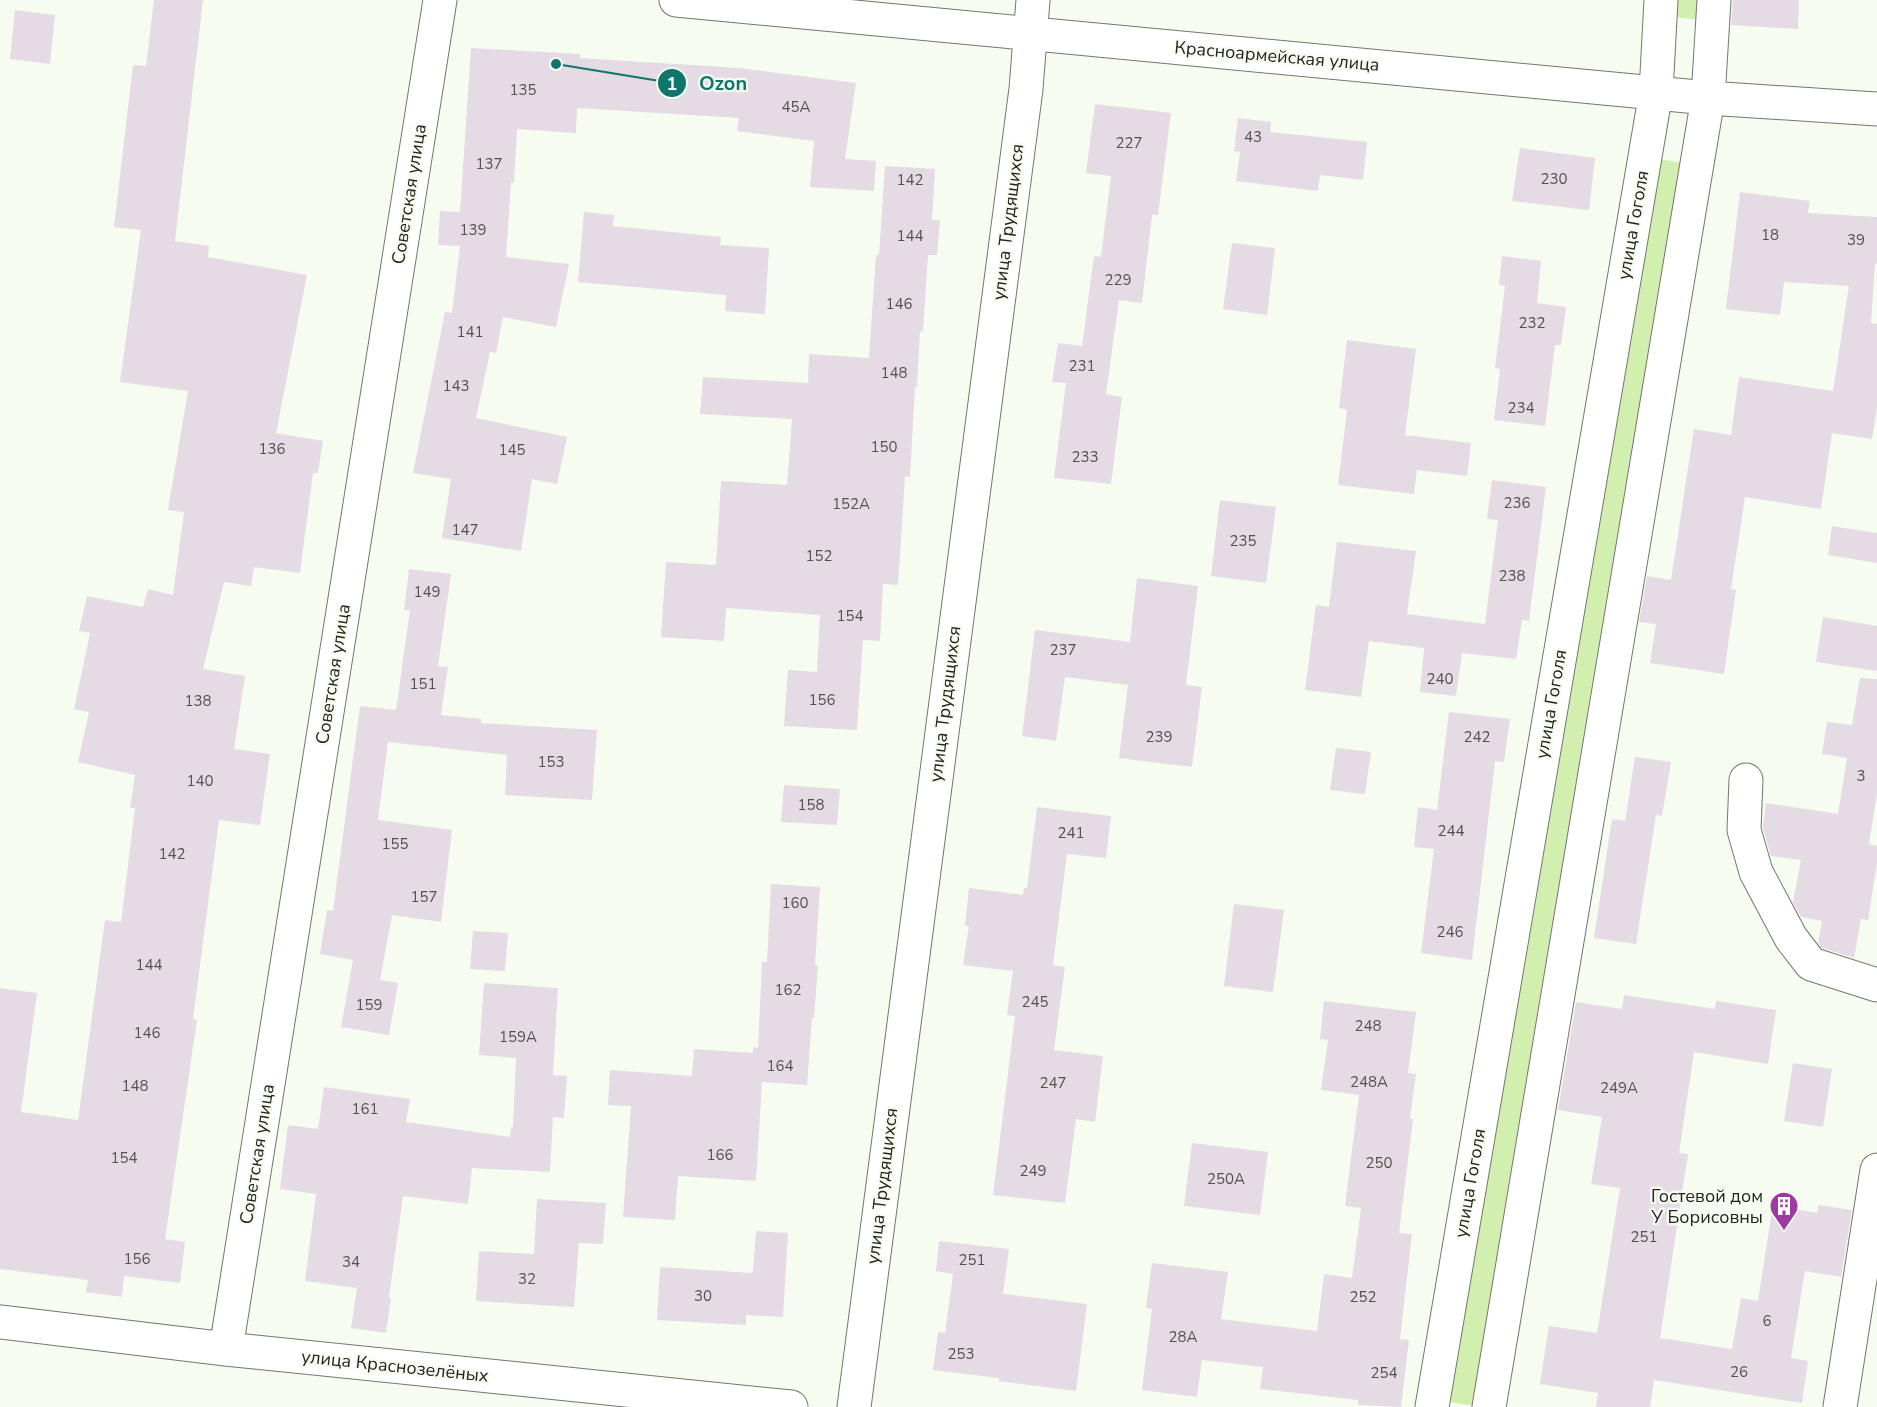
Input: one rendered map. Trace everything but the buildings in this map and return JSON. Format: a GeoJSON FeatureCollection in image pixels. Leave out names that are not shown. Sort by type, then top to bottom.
{"type":"FeatureCollection","features":[{"type":"Feature","properties":{"kind":"street","name":"Советская улица"},"geometry":{"type":"LineString","coordinates":[[226,1349],[440,0]]}},
{"type":"Feature","properties":{"kind":"street","name":"Красноармейская улица"},"geometry":{"type":"LineString","coordinates":[[676,0],[1708,98],[1877,109]]}},
{"type":"Feature","properties":{"kind":"street","name":"улица Трудящихся"},"geometry":{"type":"LineString","coordinates":[[854,1407],[1026,89],[1033,0]]}},
{"type":"Feature","properties":{"kind":"street","name":"улица Гоголя"},"geometry":{"type":"LineString","coordinates":[[1432,1407],[1656,92],[1661,0]]}},
{"type":"Feature","properties":{"kind":"street"},"geometry":{"type":"LineString","coordinates":[[1489,1407],[1708,98],[1714,0]]}},
{"type":"Feature","properties":{"kind":"street"},"geometry":{"type":"LineString","coordinates":[[1746,780],[1744,830],[1756,872],[1791,938],[1811,964],[1877,985]]}},
{"type":"Feature","properties":{"kind":"street"},"geometry":{"type":"LineString","coordinates":[[1840,1407],[1877,1170]]}},
{"type":"Feature","properties":{"kind":"street","name":"улица Краснозелёных"},"geometry":{"type":"LineString","coordinates":[[0,1322],[226,1349],[791,1407]]}},
{"type":"Feature","properties":{"kind":"green space"},"geometry":{"type":"Polygon","coordinates":[[[1668,0],[1700,0],[1699,20],[1667,16],[1668,0]]]}},
{"type":"Feature","properties":{"kind":"green space"},"geometry":{"type":"Polygon","coordinates":[[[1654,158],[1688,164],[1476,1406],[1442,1401],[1654,158]]]}},
{"type":"Feature","properties":{"kind":"place","name":"Ozon"},"geometry":{"type":"Point","coordinates":[556,64]}},
{"type":"Feature","properties":{"kind":"place","name":"Гостевой дом У Борисовны"},"geometry":{"type":"Point","coordinates":[1784,1232]}}]}
